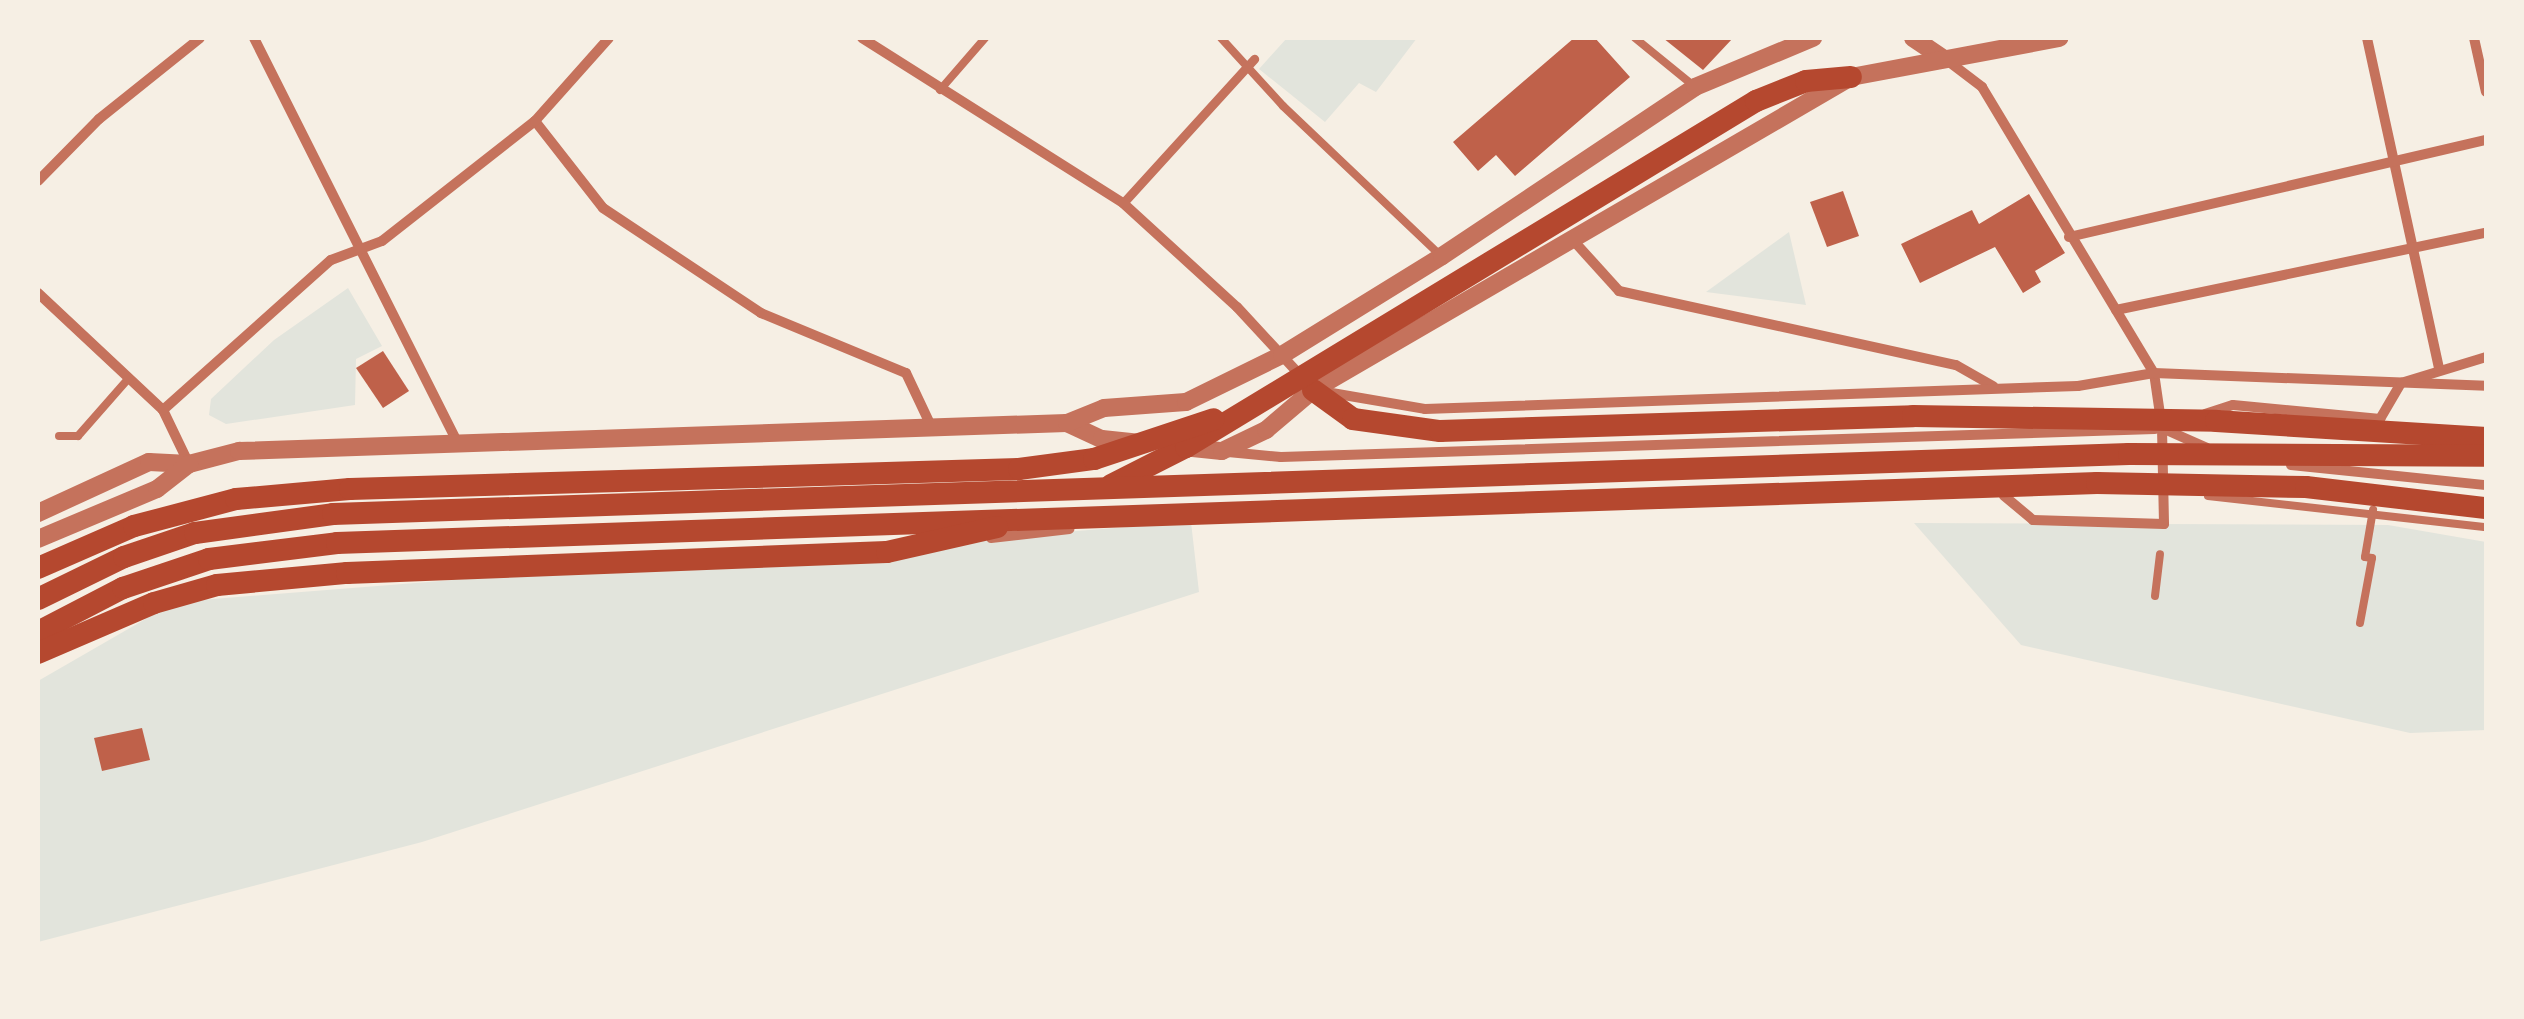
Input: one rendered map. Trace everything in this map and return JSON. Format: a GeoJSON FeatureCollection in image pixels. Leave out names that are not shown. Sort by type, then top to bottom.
{"type":"FeatureCollection","features":[{"type":"Feature","properties":{"kind":"highway"},"geometry":{"type":"LineString","coordinates":[[38,656],[154,603],[217,585],[402,570],[888,552],[957,541],[1102,490],[1186,447],[1237,412],[1756,101],[1806,81],[1851,77]]}},
{"type":"Feature","properties":{"kind":"highway"},"geometry":{"type":"LineString","coordinates":[[1313,390],[1354,419],[1440,430],[1913,416],[2216,421],[2486,439]]}},
{"type":"Feature","properties":{"kind":"highway"},"geometry":{"type":"LineString","coordinates":[[38,568],[134,526],[236,499],[350,489],[1019,469],[1094,459],[1237,412]]}},
{"type":"Feature","properties":{"kind":"highway"},"geometry":{"type":"LineString","coordinates":[[38,598],[124,556],[195,534],[333,514],[2129,454],[2486,456]]}},
{"type":"Feature","properties":{"kind":"highway"},"geometry":{"type":"LineString","coordinates":[[38,634],[122,588],[209,559],[337,543],[2097,482],[2306,486],[2486,508]]}},
{"type":"Feature","properties":{"kind":"street"},"geometry":{"type":"LineString","coordinates":[[38,180],[99,119],[200,38]]}},
{"type":"Feature","properties":{"kind":"street"},"geometry":{"type":"LineString","coordinates":[[254,38],[457,442]]}},
{"type":"Feature","properties":{"kind":"street"},"geometry":{"type":"LineString","coordinates":[[163,410],[330,260],[382,240],[535,120],[610,38]]}},
{"type":"Feature","properties":{"kind":"street"},"geometry":{"type":"LineString","coordinates":[[862,38],[1123,203],[1282,355],[1313,390],[1425,409],[2078,386],[2154,373],[2486,386]]}},
{"type":"Feature","properties":{"kind":"street"},"geometry":{"type":"LineString","coordinates":[[38,513],[149,462],[189,464],[239,451],[1067,423],[1104,408],[1186,402],[1282,355],[1442,256],[1695,87],[1813,38]]}},
{"type":"Feature","properties":{"kind":"street"},"geometry":{"type":"LineString","coordinates":[[1913,38],[1982,87],[2069,238],[2154,373],[2162,428],[2164,524],[2033,520],[2004,496]]}},
{"type":"Feature","properties":{"kind":"street"},"geometry":{"type":"LineString","coordinates":[[1222,451],[1266,430],[1313,390],[1570,237],[1851,77],[2059,38]]}},
{"type":"Feature","properties":{"kind":"street"},"geometry":{"type":"LineString","coordinates":[[2367,38],[2416,247],[2438,368]]}},
{"type":"Feature","properties":{"kind":"street"},"geometry":{"type":"LineString","coordinates":[[2474,38],[2486,92]]}},
{"type":"Feature","properties":{"kind":"street"},"geometry":{"type":"LineString","coordinates":[[1123,203],[1250,64]]}},
{"type":"Feature","properties":{"kind":"street"},"geometry":{"type":"LineString","coordinates":[[535,120],[602,208],[761,313],[906,373],[933,429]]}},
{"type":"Feature","properties":{"kind":"street"},"geometry":{"type":"LineString","coordinates":[[2069,238],[2395,157],[2486,140]]}},
{"type":"Feature","properties":{"kind":"street"},"geometry":{"type":"LineString","coordinates":[[2116,310],[2486,232]]}},
{"type":"Feature","properties":{"kind":"street"},"geometry":{"type":"LineString","coordinates":[[1570,237],[1620,290],[1956,365],[1994,387]]}},
{"type":"Feature","properties":{"kind":"street"},"geometry":{"type":"LineString","coordinates":[[38,294],[163,410],[189,464]]}},
{"type":"Feature","properties":{"kind":"street"},"geometry":{"type":"LineString","coordinates":[[1067,423],[1102,439],[1280,458],[2162,428],[2233,405],[2380,419],[2401,382],[2486,356]]}},
{"type":"Feature","properties":{"kind":"street"},"geometry":{"type":"LineString","coordinates":[[2162,428],[2234,460],[2486,485]]}},
{"type":"Feature","properties":{"kind":"street"},"geometry":{"type":"LineString","coordinates":[[38,539],[157,489],[189,464]]}},
{"type":"Feature","properties":{"kind":"street"},"geometry":{"type":"LineString","coordinates":[[38,634],[122,591],[209,563],[338,547],[980,524],[1061,529],[2164,492]]}},
{"type":"Feature","properties":{"kind":"street"},"geometry":{"type":"LineString","coordinates":[[38,656],[127,607],[212,580],[340,565],[983,540],[1061,529]]}},
{"type":"Feature","properties":{"kind":"lane"},"geometry":{"type":"LineString","coordinates":[[940,90],[986,38]]}},
{"type":"Feature","properties":{"kind":"lane"},"geometry":{"type":"LineString","coordinates":[[1221,38],[1442,256]]}},
{"type":"Feature","properties":{"kind":"lane"},"geometry":{"type":"LineString","coordinates":[[1635,38],[1695,87]]}},
{"type":"Feature","properties":{"kind":"lane"},"geometry":{"type":"LineString","coordinates":[[59,436],[78,436],[129,378]]}},
{"type":"Feature","properties":{"kind":"lane"},"geometry":{"type":"LineString","coordinates":[[2380,419],[2486,439]]}},
{"type":"Feature","properties":{"kind":"lane"},"geometry":{"type":"LineString","coordinates":[[2164,492],[2373,510],[2486,527]]}},
{"type":"Feature","properties":{"kind":"lane"},"geometry":{"type":"LineString","coordinates":[[2360,623],[2372,558],[2366,557],[2373,510]]}},
{"type":"Feature","properties":{"kind":"lane"},"geometry":{"type":"LineString","coordinates":[[2155,596],[2160,554]]}},
{"type":"Feature","properties":{"kind":"shaded area"},"geometry":{"type":"Polygon","coordinates":[[[1287,38],[1417,38],[1376,92],[1359,83],[1325,122],[1259,69],[1287,38]]]}},
{"type":"Feature","properties":{"kind":"shaded area"},"geometry":{"type":"Polygon","coordinates":[[[1789,232],[1806,305],[1706,292],[1789,232]]]}},
{"type":"Feature","properties":{"kind":"shaded area"},"geometry":{"type":"Polygon","coordinates":[[[348,288],[382,346],[356,359],[355,405],[226,424],[209,415],[211,399],[274,340],[348,288]]]}},
{"type":"Feature","properties":{"kind":"shaded area"},"geometry":{"type":"Polygon","coordinates":[[[1191,522],[1199,592],[422,842],[38,942],[38,681],[175,602],[1191,522]]]}},
{"type":"Feature","properties":{"kind":"shaded area"},"geometry":{"type":"Polygon","coordinates":[[[1914,523],[2388,525],[2486,542],[2486,730],[2410,733],[2021,645],[1914,523]]]}},
{"type":"Feature","properties":{"kind":"building"},"geometry":{"type":"Polygon","coordinates":[[[1574,38],[1595,38],[1630,77],[1515,176],[1496,155],[1478,171],[1453,142],[1574,38]]]}},
{"type":"Feature","properties":{"kind":"building"},"geometry":{"type":"Polygon","coordinates":[[[1663,38],[1733,38],[1703,70],[1663,38]]]}},
{"type":"Feature","properties":{"kind":"building"},"geometry":{"type":"Polygon","coordinates":[[[1843,191],[1859,236],[1827,247],[1810,202],[1843,191]]]}},
{"type":"Feature","properties":{"kind":"building"},"geometry":{"type":"Polygon","coordinates":[[[2029,194],[2065,253],[2035,271],[2041,282],[2023,293],[1995,247],[1920,283],[1901,244],[1972,210],[1979,224],[2029,194]]]}},
{"type":"Feature","properties":{"kind":"building"},"geometry":{"type":"Polygon","coordinates":[[[383,351],[409,391],[383,408],[356,368],[383,351]]]}},
{"type":"Feature","properties":{"kind":"building"},"geometry":{"type":"Polygon","coordinates":[[[142,728],[150,760],[102,771],[94,738],[142,728]]]}}]}
